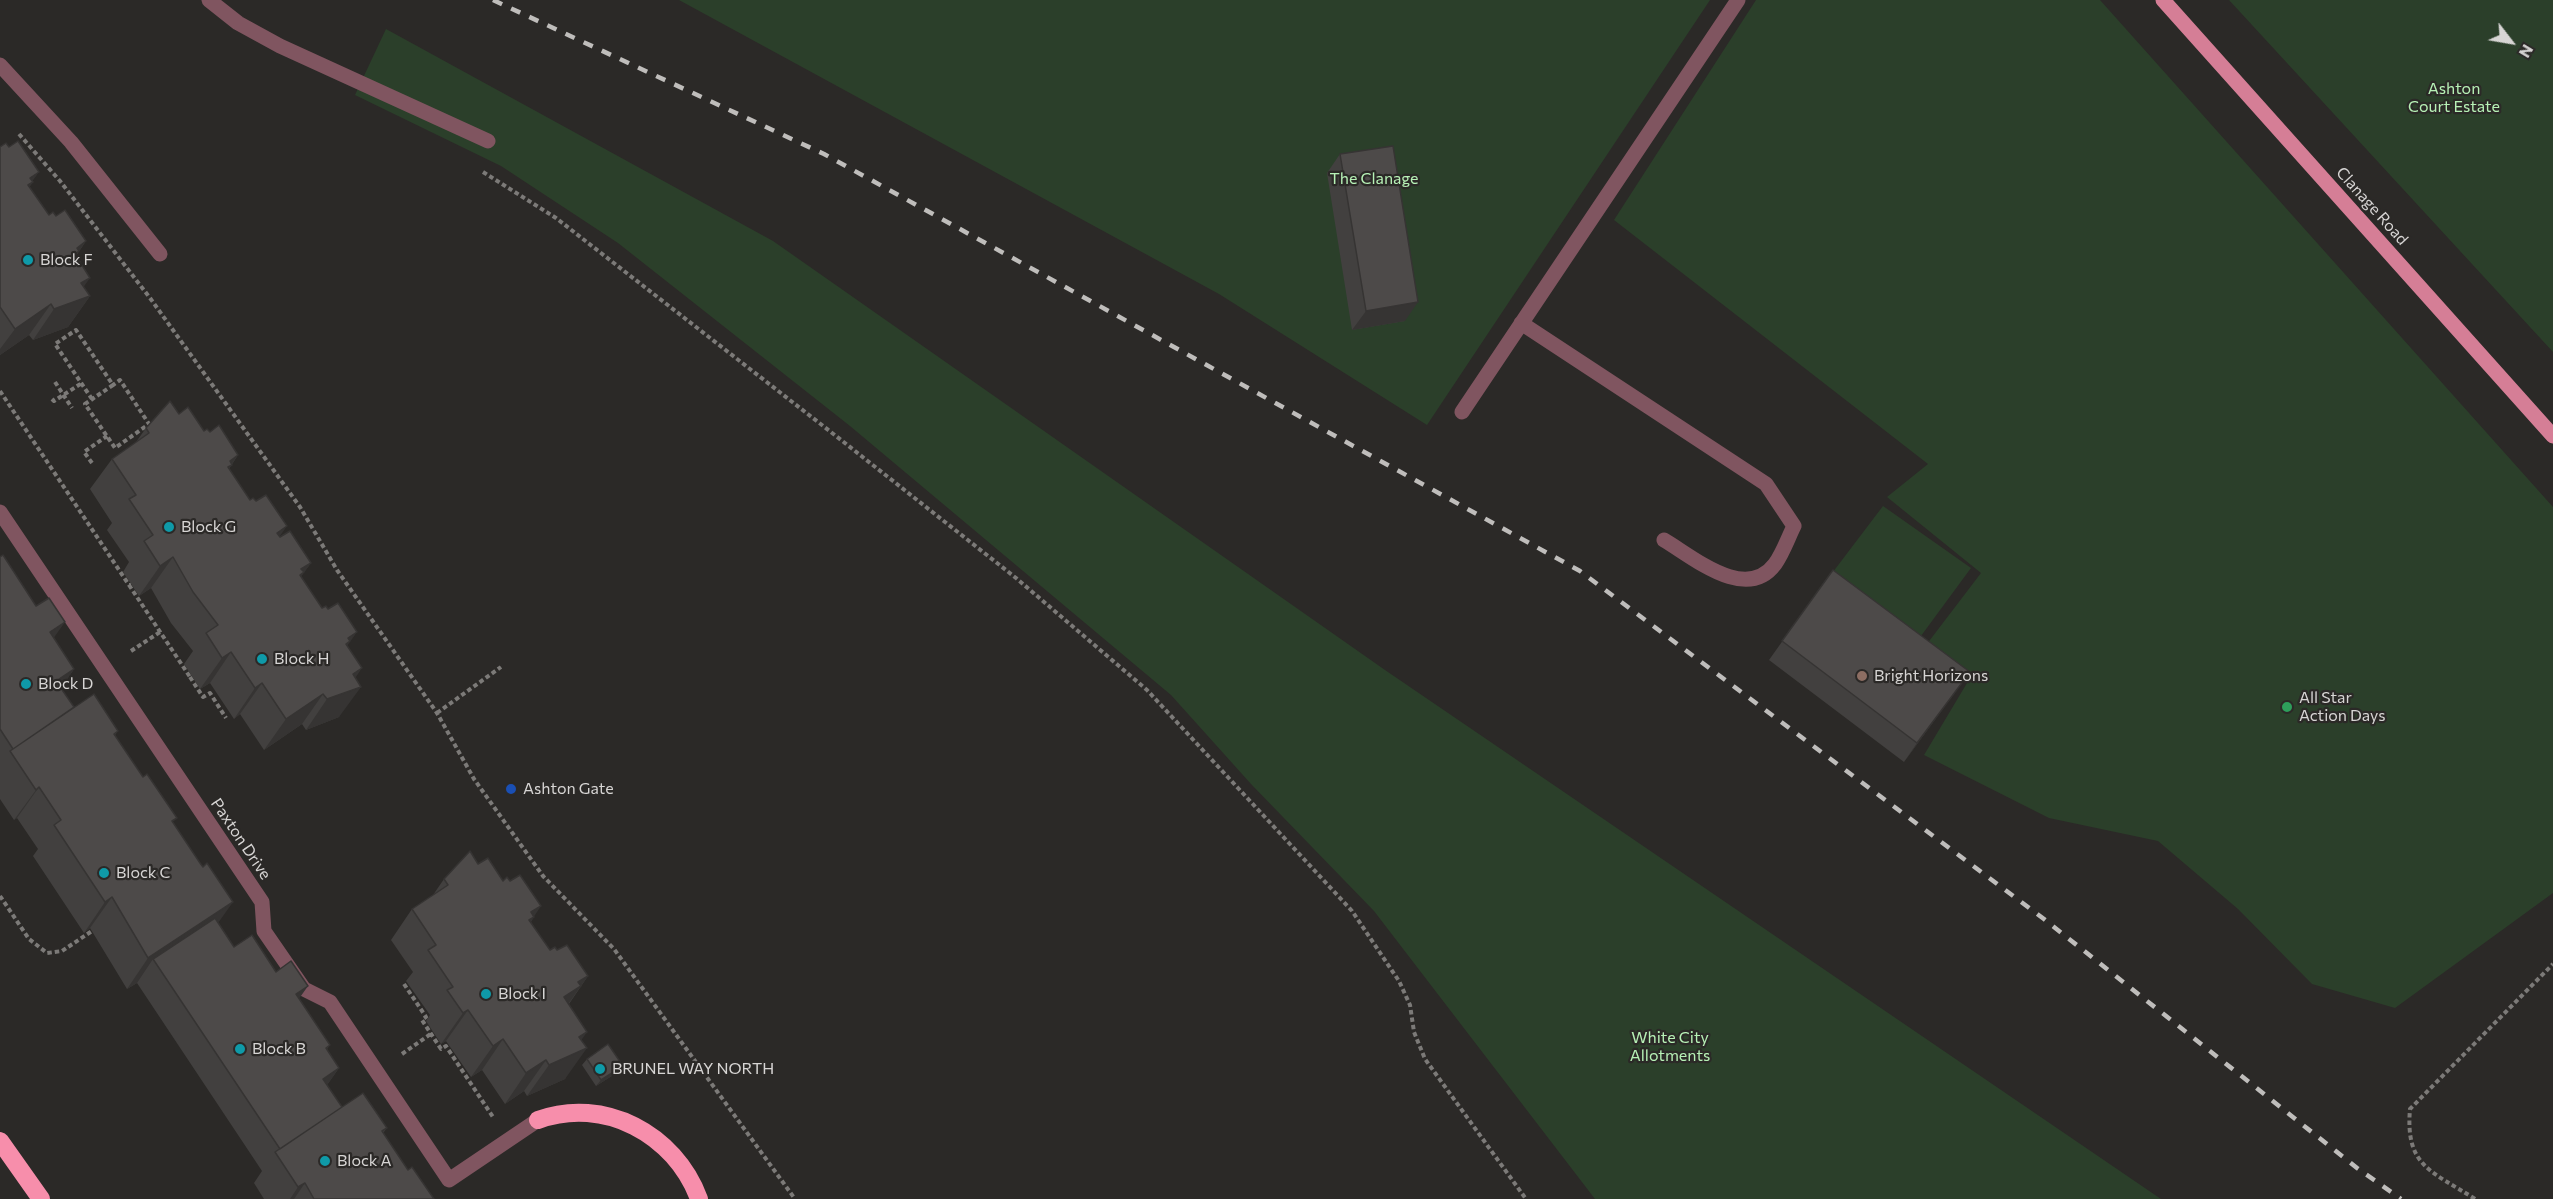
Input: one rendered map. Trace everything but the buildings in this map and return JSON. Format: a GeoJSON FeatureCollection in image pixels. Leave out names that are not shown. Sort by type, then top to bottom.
{"type":"FeatureCollection","features":[{"type":"Feature","properties":{"kind":"highway"},"geometry":{"type":"LineString","coordinates":[[538,1120],[557,1113],[578,1112],[625,1122],[668,1148],[688,1177],[699,1199]]}},
{"type":"Feature","properties":{"kind":"highway"},"geometry":{"type":"LineString","coordinates":[[0,1141],[41,1199]]}},
{"type":"Feature","properties":{"kind":"main road","name":"Clanage Road"},"geometry":{"type":"LineString","coordinates":[[2163,0],[2553,436]]}},
{"type":"Feature","properties":{"kind":"street"},"geometry":{"type":"LineString","coordinates":[[209,0],[238,23],[280,46],[488,141]]}},
{"type":"Feature","properties":{"kind":"street"},"geometry":{"type":"LineString","coordinates":[[1462,412],[1738,0]]}},
{"type":"Feature","properties":{"kind":"street"},"geometry":{"type":"LineString","coordinates":[[0,65],[71,142],[160,254]]}},
{"type":"Feature","properties":{"kind":"street"},"geometry":{"type":"LineString","coordinates":[[1521,323],[1766,484],[1794,526],[1774,565],[1753,580],[1725,577],[1664,540]]}},
{"type":"Feature","properties":{"kind":"street","name":"Paxton Drive"},"geometry":{"type":"LineString","coordinates":[[0,512],[262,902],[264,932],[304,989],[330,1002],[449,1180],[538,1120]]}},
{"type":"Feature","properties":{"kind":"path"},"geometry":{"type":"LineString","coordinates":[[17,132],[60,182],[208,376],[300,507],[337,570],[437,713],[474,779],[543,876],[614,949],[795,1199]]}},
{"type":"Feature","properties":{"kind":"path"},"geometry":{"type":"LineString","coordinates":[[474,166],[555,218],[827,428],[1016,578],[1147,690],[1352,910],[1399,981],[1410,1005],[1413,1032],[1425,1059],[1526,1199]]}},
{"type":"Feature","properties":{"kind":"path"},"geometry":{"type":"LineString","coordinates":[[92,399],[55,345],[76,330],[113,385]]}},
{"type":"Feature","properties":{"kind":"path"},"geometry":{"type":"LineString","coordinates":[[120,380],[149,424],[115,448],[85,404],[113,385],[120,380]]}},
{"type":"Feature","properties":{"kind":"path"},"geometry":{"type":"LineString","coordinates":[[55,382],[72,408]]}},
{"type":"Feature","properties":{"kind":"path"},"geometry":{"type":"LineString","coordinates":[[52,399],[54,401],[82,383]]}},
{"type":"Feature","properties":{"kind":"path"},"geometry":{"type":"LineString","coordinates":[[0,391],[204,697],[210,693],[226,718]]}},
{"type":"Feature","properties":{"kind":"path"},"geometry":{"type":"LineString","coordinates":[[92,463],[84,452],[107,436]]}},
{"type":"Feature","properties":{"kind":"path"},"geometry":{"type":"LineString","coordinates":[[121,658],[160,632]]}},
{"type":"Feature","properties":{"kind":"path"},"geometry":{"type":"LineString","coordinates":[[437,713],[501,667]]}},
{"type":"Feature","properties":{"kind":"path"},"geometry":{"type":"LineString","coordinates":[[0,896],[28,939],[47,953],[62,951],[92,931]]}},
{"type":"Feature","properties":{"kind":"path"},"geometry":{"type":"LineString","coordinates":[[2475,1199],[2418,1161],[2408,1131],[2410,1109],[2553,964]]}},
{"type":"Feature","properties":{"kind":"path"},"geometry":{"type":"LineString","coordinates":[[404,984],[426,1017],[422,1020],[441,1049],[446,1046],[497,1122]]}},
{"type":"Feature","properties":{"kind":"path"},"geometry":{"type":"LineString","coordinates":[[400,1055],[432,1033]]}},
{"type":"Feature","properties":{"kind":"green space","name":"The Clanage"},"geometry":{"type":"Polygon","coordinates":[[[679,0],[1710,0],[1427,425],[1219,294],[679,0]]]}},
{"type":"Feature","properties":{"kind":"green space"},"geometry":{"type":"Polygon","coordinates":[[[1756,0],[2100,0],[2553,507],[2553,893],[2395,1008],[2312,984],[2238,909],[2158,841],[2049,818],[1924,755],[1967,683],[1920,653],[1981,573],[1887,497],[1928,464],[1614,220],[1756,0]]]}},
{"type":"Feature","properties":{"kind":"green space","name":"Ashton Court Estate"},"geometry":{"type":"Polygon","coordinates":[[[2229,0],[2553,0],[2553,352],[2229,0]]]}},
{"type":"Feature","properties":{"kind":"green space","name":"White City Allotments"},"geometry":{"type":"Polygon","coordinates":[[[386,29],[773,241],[1385,670],[2161,1199],[1595,1199],[1374,911],[1251,784],[1171,695],[850,426],[618,243],[501,166],[355,95],[386,29]]]}},
{"type":"Feature","properties":{"kind":"green space"},"geometry":{"type":"Polygon","coordinates":[[[1883,506],[1971,568],[1907,655],[1820,589],[1883,506]]]}},
{"type":"Feature","properties":{"kind":"railway"},"geometry":{"type":"LineString","coordinates":[[493,0],[824,154],[1580,571],[2044,919],[2357,1168],[2401,1199]]}},
{"type":"Feature","properties":{"kind":"place","name":"Block F"},"geometry":{"type":"Point","coordinates":[28,260]}},
{"type":"Feature","properties":{"kind":"place","name":"Block G"},"geometry":{"type":"Point","coordinates":[169,527]}},
{"type":"Feature","properties":{"kind":"place","name":"Block H"},"geometry":{"type":"Point","coordinates":[262,659]}},
{"type":"Feature","properties":{"kind":"place","name":"Bright Horizons"},"geometry":{"type":"Point","coordinates":[1862,676]}},
{"type":"Feature","properties":{"kind":"place","name":"Block D"},"geometry":{"type":"Point","coordinates":[26,684]}},
{"type":"Feature","properties":{"kind":"place","name":"All Star Action Days"},"geometry":{"type":"Point","coordinates":[2287,707]}},
{"type":"Feature","properties":{"kind":"place","name":"Ashton Gate"},"geometry":{"type":"Point","coordinates":[511,789]}},
{"type":"Feature","properties":{"kind":"place","name":"Block C"},"geometry":{"type":"Point","coordinates":[104,873]}},
{"type":"Feature","properties":{"kind":"place","name":"Block I"},"geometry":{"type":"Point","coordinates":[486,994]}},
{"type":"Feature","properties":{"kind":"place","name":"Block B"},"geometry":{"type":"Point","coordinates":[240,1049]}},
{"type":"Feature","properties":{"kind":"place","name":"BRUNEL WAY NORTH"},"geometry":{"type":"Point","coordinates":[600,1069]}},
{"type":"Feature","properties":{"kind":"place","name":"Block A"},"geometry":{"type":"Point","coordinates":[325,1161]}}]}
